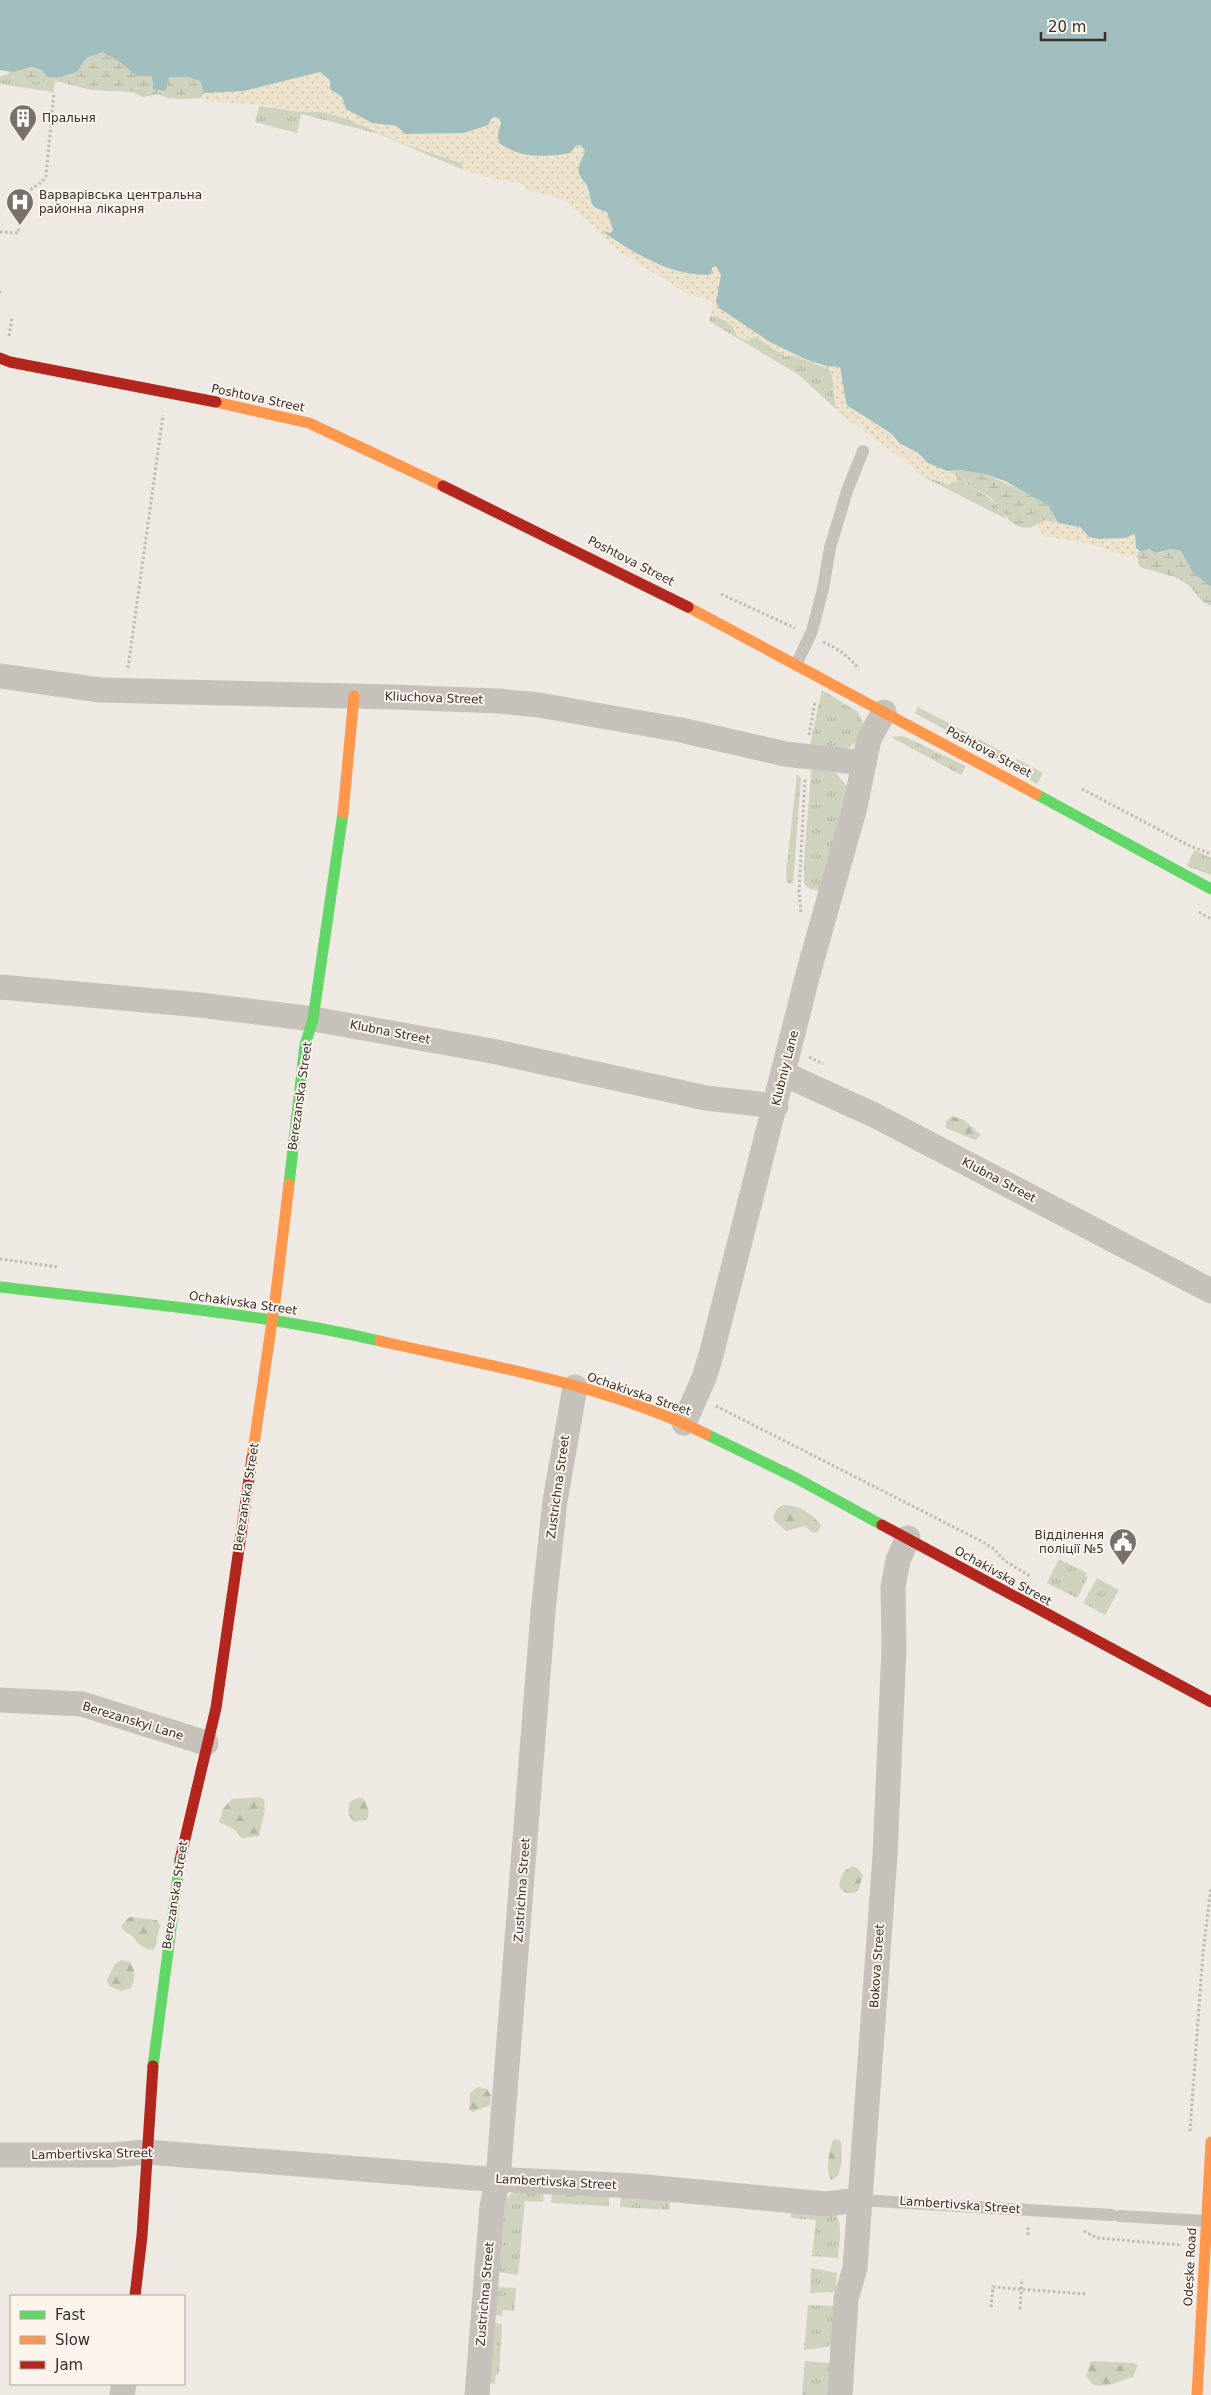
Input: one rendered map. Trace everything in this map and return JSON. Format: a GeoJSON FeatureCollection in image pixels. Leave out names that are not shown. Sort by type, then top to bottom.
{"type":"FeatureCollection","features":[{"type":"Feature","properties":{"kind":"main road","name":"Poshtova Street"},"geometry":{"type":"LineString","coordinates":[[0,358],[10,362],[261,411],[309,424],[362,446],[546,534],[665,594],[1001,773],[1211,889]]}},
{"type":"Feature","properties":{"kind":"main road","name":"Berezanska Street"},"geometry":{"type":"LineString","coordinates":[[135,2295],[142,2236],[156,2028],[175,1887],[185,1833],[216,1708],[272,1321],[304,1055],[313,1019],[340,839],[354,696]]}},
{"type":"Feature","properties":{"kind":"main road","name":"Ochakivska Street"},"geometry":{"type":"LineString","coordinates":[[0,1287],[333,1330],[575,1387],[684,1423],[796,1478],[1211,1702]]}},
{"type":"Feature","properties":{"kind":"main road","name":"Odeske Road"},"geometry":{"type":"LineString","coordinates":[[1197,2395],[1211,2142]]}},
{"type":"Feature","properties":{"kind":"street","name":"Kliuchova Street"},"geometry":{"type":"LineString","coordinates":[[0,676],[80,688],[125,691],[354,696],[498,701],[538,705],[681,730],[806,757],[864,763]]}},
{"type":"Feature","properties":{"kind":"street","name":"Klubniy Lane"},"geometry":{"type":"LineString","coordinates":[[684,1423],[704,1378],[711,1355],[818,941],[855,807],[869,740],[884,712]]}},
{"type":"Feature","properties":{"kind":"street","name":"Klubna Street"},"geometry":{"type":"LineString","coordinates":[[0,987],[200,1005],[313,1019],[492,1051],[706,1098],[776,1106]]}},
{"type":"Feature","properties":{"kind":"street","name":"Klubna Street"},"geometry":{"type":"LineString","coordinates":[[784,1074],[877,1116],[1211,1291]]}},
{"type":"Feature","properties":{"kind":"street","name":"Zustrichna Street"},"geometry":{"type":"LineString","coordinates":[[477,2395],[492,2206],[498,2179],[543,1612],[555,1501],[575,1387]]}},
{"type":"Feature","properties":{"kind":"street","name":"Bokova Street"},"geometry":{"type":"LineString","coordinates":[[840,2395],[846,2299],[855,2268],[885,1846],[894,1638],[893,1587],[898,1560],[908,1538]]}},
{"type":"Feature","properties":{"kind":"street","name":"Berezanskyi Lane"},"geometry":{"type":"LineString","coordinates":[[0,1700],[48,1701],[89,1706],[206,1743]]}},
{"type":"Feature","properties":{"kind":"street","name":"Lambertivska Street"},"geometry":{"type":"LineString","coordinates":[[0,2155],[111,2156],[147,2152],[204,2158],[268,2160],[498,2179],[636,2186],[826,2204],[859,2200]]}},
{"type":"Feature","properties":{"kind":"lane"},"geometry":{"type":"LineString","coordinates":[[797,664],[812,631],[823,589],[830,548],[847,492],[863,451]]}},
{"type":"Feature","properties":{"kind":"lane","name":"Lambertivska Street"},"geometry":{"type":"LineString","coordinates":[[859,2200],[1207,2221]]}},
{"type":"Feature","properties":{"kind":"path"},"geometry":{"type":"LineString","coordinates":[[0,232],[18,233],[25,193],[42,182],[46,176],[54,92]]}},
{"type":"Feature","properties":{"kind":"path"},"geometry":{"type":"LineString","coordinates":[[125,691],[164,411]]}},
{"type":"Feature","properties":{"kind":"path"},"geometry":{"type":"LineString","coordinates":[[816,696],[806,757],[799,883],[800,909],[805,925],[818,941]]}},
{"type":"Feature","properties":{"kind":"path"},"geometry":{"type":"LineString","coordinates":[[1019,2227],[1038,2228]]}},
{"type":"Feature","properties":{"kind":"path"},"geometry":{"type":"LineString","coordinates":[[1028,2227],[1028,2235]]}},
{"type":"Feature","properties":{"kind":"path"},"geometry":{"type":"LineString","coordinates":[[1076,2231],[1086,2232],[1097,2238],[1184,2245]]}},
{"type":"Feature","properties":{"kind":"path"},"geometry":{"type":"LineString","coordinates":[[1020,2309],[1022,2279]]}},
{"type":"Feature","properties":{"kind":"path"},"geometry":{"type":"LineString","coordinates":[[991,2306],[993,2287],[1085,2294]]}},
{"type":"Feature","properties":{"kind":"green space"},"geometry":{"type":"Polygon","coordinates":[[[103,52],[121,63],[136,76],[152,76],[152,85],[166,91],[169,77],[187,77],[200,81],[204,93],[201,98],[167,98],[158,94],[142,97],[133,92],[91,90],[56,81],[55,78],[37,82],[25,81],[8,74],[9,72],[33,68],[45,75],[62,76],[77,72],[86,58],[103,52]]]}},
{"type":"Feature","properties":{"kind":"green space"},"geometry":{"type":"Polygon","coordinates":[[[8,74],[20,80],[32,82],[56,78],[53,92],[0,84],[0,76],[8,74]]]}},
{"type":"Feature","properties":{"kind":"green space"},"geometry":{"type":"Polygon","coordinates":[[[259,106],[301,112],[316,110],[341,116],[404,144],[461,163],[464,170],[379,134],[301,114],[297,133],[255,122],[259,106]]]}},
{"type":"Feature","properties":{"kind":"green space"},"geometry":{"type":"Polygon","coordinates":[[[711,315],[726,321],[732,326],[738,337],[747,341],[753,337],[757,338],[785,356],[794,356],[827,368],[832,375],[836,409],[799,375],[709,321],[711,315]]]}},
{"type":"Feature","properties":{"kind":"green space"},"geometry":{"type":"Polygon","coordinates":[[[954,471],[985,474],[1030,494],[1048,505],[1057,522],[1041,522],[1032,527],[1024,528],[1018,526],[1008,519],[991,498],[957,479],[954,471]]]}},
{"type":"Feature","properties":{"kind":"green space"},"geometry":{"type":"Polygon","coordinates":[[[920,475],[947,484],[956,482],[957,479],[992,500],[1006,519],[920,475]]]}},
{"type":"Feature","properties":{"kind":"green space"},"geometry":{"type":"Polygon","coordinates":[[[1149,549],[1159,553],[1171,549],[1181,551],[1193,573],[1211,587],[1211,606],[1201,600],[1183,582],[1172,576],[1140,567],[1137,551],[1141,552],[1149,549]]]}},
{"type":"Feature","properties":{"kind":"green space"},"geometry":{"type":"Polygon","coordinates":[[[822,690],[858,712],[863,723],[859,740],[846,750],[809,749],[822,690]]]}},
{"type":"Feature","properties":{"kind":"green space"},"geometry":{"type":"Polygon","coordinates":[[[918,707],[1005,753],[1001,761],[915,713],[918,707]]]}},
{"type":"Feature","properties":{"kind":"green space"},"geometry":{"type":"Polygon","coordinates":[[[903,736],[966,766],[961,775],[891,737],[903,736]]]}},
{"type":"Feature","properties":{"kind":"green space"},"geometry":{"type":"Polygon","coordinates":[[[1017,759],[1043,773],[1037,784],[1011,769],[1017,759]]]}},
{"type":"Feature","properties":{"kind":"green space"},"geometry":{"type":"Polygon","coordinates":[[[826,768],[836,773],[848,788],[825,892],[810,889],[804,884],[804,860],[811,773],[812,769],[826,768]]]}},
{"type":"Feature","properties":{"kind":"green space"},"geometry":{"type":"Polygon","coordinates":[[[797,774],[801,779],[793,884],[787,883],[786,872],[797,774]]]}},
{"type":"Feature","properties":{"kind":"green space"},"geometry":{"type":"Polygon","coordinates":[[[1194,850],[1211,858],[1211,875],[1187,866],[1194,850]]]}},
{"type":"Feature","properties":{"kind":"green space"},"geometry":{"type":"Polygon","coordinates":[[[952,1116],[964,1120],[981,1135],[975,1140],[946,1128],[946,1121],[952,1116]]]}},
{"type":"Feature","properties":{"kind":"green space"},"geometry":{"type":"Polygon","coordinates":[[[783,1505],[799,1508],[813,1517],[821,1525],[818,1532],[813,1533],[805,1526],[786,1531],[773,1519],[776,1510],[783,1505]]]}},
{"type":"Feature","properties":{"kind":"green space"},"geometry":{"type":"Polygon","coordinates":[[[1059,1559],[1087,1573],[1085,1576],[1088,1577],[1077,1598],[1047,1583],[1059,1559]]]}},
{"type":"Feature","properties":{"kind":"green space"},"geometry":{"type":"Polygon","coordinates":[[[1097,1578],[1119,1590],[1105,1615],[1083,1603],[1097,1578]]]}},
{"type":"Feature","properties":{"kind":"green space"},"geometry":{"type":"Polygon","coordinates":[[[260,1797],[264,1800],[265,1810],[259,1836],[244,1838],[239,1836],[234,1829],[219,1822],[223,1809],[232,1799],[260,1797]]]}},
{"type":"Feature","properties":{"kind":"green space"},"geometry":{"type":"Polygon","coordinates":[[[363,1798],[366,1803],[368,1811],[367,1820],[355,1822],[349,1815],[348,1810],[351,1801],[363,1798]]]}},
{"type":"Feature","properties":{"kind":"green space"},"geometry":{"type":"Polygon","coordinates":[[[853,1866],[863,1875],[858,1891],[848,1893],[839,1887],[839,1883],[844,1872],[853,1866]]]}},
{"type":"Feature","properties":{"kind":"green space"},"geometry":{"type":"Polygon","coordinates":[[[131,1917],[157,1920],[160,1926],[154,1950],[142,1947],[121,1927],[131,1917]]]}},
{"type":"Feature","properties":{"kind":"green space"},"geometry":{"type":"Polygon","coordinates":[[[121,1960],[130,1962],[134,1974],[131,1988],[121,1991],[109,1986],[107,1980],[115,1964],[121,1960]]]}},
{"type":"Feature","properties":{"kind":"green space"},"geometry":{"type":"Polygon","coordinates":[[[478,2087],[487,2089],[491,2095],[490,2105],[473,2112],[469,2110],[470,2093],[478,2087]]]}},
{"type":"Feature","properties":{"kind":"green space"},"geometry":{"type":"Polygon","coordinates":[[[833,2140],[841,2141],[842,2161],[838,2176],[831,2180],[828,2160],[833,2140]]]}},
{"type":"Feature","properties":{"kind":"green space"},"geometry":{"type":"Polygon","coordinates":[[[516,2190],[544,2190],[543,2202],[525,2201],[518,2275],[497,2272],[502,2202],[516,2190]]]}},
{"type":"Feature","properties":{"kind":"green space"},"geometry":{"type":"Polygon","coordinates":[[[552,2190],[609,2195],[609,2206],[551,2203],[552,2190]]]}},
{"type":"Feature","properties":{"kind":"green space"},"geometry":{"type":"Polygon","coordinates":[[[556,2193],[600,2195],[604,2204],[555,2201],[556,2193]]]}},
{"type":"Feature","properties":{"kind":"green space"},"geometry":{"type":"Polygon","coordinates":[[[621,2195],[670,2199],[669,2210],[620,2207],[621,2195]]]}},
{"type":"Feature","properties":{"kind":"green space"},"geometry":{"type":"Polygon","coordinates":[[[791,2208],[834,2212],[840,2228],[838,2258],[812,2256],[816,2220],[791,2218],[791,2208]]]}},
{"type":"Feature","properties":{"kind":"green space"},"geometry":{"type":"Polygon","coordinates":[[[811,2268],[837,2273],[836,2292],[810,2293],[811,2268]]]}},
{"type":"Feature","properties":{"kind":"green space"},"geometry":{"type":"Polygon","coordinates":[[[496,2287],[516,2288],[514,2311],[503,2310],[502,2316],[493,2315],[496,2287]]]}},
{"type":"Feature","properties":{"kind":"green space"},"geometry":{"type":"Polygon","coordinates":[[[808,2305],[835,2306],[833,2343],[827,2347],[804,2350],[808,2305]]]}},
{"type":"Feature","properties":{"kind":"green space"},"geometry":{"type":"Polygon","coordinates":[[[492,2323],[502,2324],[499,2374],[496,2374],[495,2384],[487,2383],[492,2323]]]}},
{"type":"Feature","properties":{"kind":"green space"},"geometry":{"type":"Polygon","coordinates":[[[805,2361],[831,2363],[829,2395],[802,2395],[805,2361]]]}},
{"type":"Feature","properties":{"kind":"green space"},"geometry":{"type":"Polygon","coordinates":[[[1091,2361],[1133,2363],[1138,2365],[1133,2377],[1110,2385],[1099,2386],[1093,2385],[1086,2376],[1091,2361]]]}},
{"type":"Feature","properties":{"kind":"sand"},"geometry":{"type":"Polygon","coordinates":[[[320,72],[326,75],[336,92],[342,97],[346,109],[372,123],[397,126],[405,134],[464,133],[489,124],[491,119],[495,117],[499,118],[501,123],[498,134],[515,146],[540,157],[559,156],[570,152],[578,145],[583,146],[585,153],[579,166],[591,201],[596,209],[609,214],[613,230],[607,232],[629,249],[667,268],[680,272],[707,275],[711,274],[712,268],[716,266],[721,275],[716,302],[719,308],[770,342],[805,359],[826,366],[840,367],[846,403],[852,410],[892,434],[904,447],[947,471],[954,471],[956,482],[947,484],[920,475],[901,458],[843,416],[836,409],[832,375],[827,368],[794,356],[785,356],[757,338],[753,337],[747,341],[738,337],[732,326],[726,321],[711,315],[713,302],[688,294],[621,253],[565,200],[528,190],[519,183],[498,180],[464,170],[461,163],[404,144],[356,122],[324,112],[301,112],[268,106],[206,101],[201,98],[204,93],[244,91],[320,72]]]}},
{"type":"Feature","properties":{"kind":"sand"},"geometry":{"type":"Polygon","coordinates":[[[1044,520],[1080,527],[1089,537],[1098,539],[1124,538],[1135,534],[1137,558],[1125,556],[1090,544],[1044,536],[1038,524],[1044,520]]]}},
{"type":"Feature","properties":{"kind":"water"},"geometry":{"type":"Polygon","coordinates":[[[0,0],[1211,0],[1211,587],[1193,573],[1181,551],[1171,549],[1156,553],[1149,549],[1141,552],[1136,548],[1135,534],[1124,538],[1098,539],[1089,537],[1080,527],[1058,523],[1048,505],[1005,481],[985,474],[959,470],[947,471],[928,463],[918,453],[899,443],[892,434],[848,406],[840,367],[826,366],[805,359],[770,342],[719,308],[716,302],[721,275],[716,266],[712,268],[711,274],[707,275],[693,274],[666,267],[641,256],[605,233],[604,231],[610,233],[613,230],[607,212],[593,206],[587,186],[579,173],[579,167],[585,150],[580,145],[576,146],[570,153],[552,156],[533,156],[515,152],[499,143],[498,134],[501,123],[499,118],[495,117],[491,119],[488,125],[464,133],[405,134],[397,126],[372,123],[346,109],[342,97],[330,89],[330,80],[320,72],[244,91],[204,93],[200,81],[187,77],[169,77],[166,91],[153,89],[152,76],[136,76],[121,63],[103,52],[86,58],[77,72],[56,78],[47,77],[41,70],[32,67],[12,72],[0,70],[0,0]]]}},
{"type":"Feature","properties":{"kind":"traffic: fast"},"geometry":{"type":"LineString","coordinates":[[1036,794],[1211,889]]}},
{"type":"Feature","properties":{"kind":"traffic: fast"},"geometry":{"type":"LineString","coordinates":[[289,1184],[305,1045],[313,1019],[343,813]]}},
{"type":"Feature","properties":{"kind":"traffic: fast"},"geometry":{"type":"LineString","coordinates":[[0,1287],[238,1315],[286,1322],[380,1341]]}},
{"type":"Feature","properties":{"kind":"traffic: fast"},"geometry":{"type":"LineString","coordinates":[[706,1434],[796,1478],[882,1525]]}},
{"type":"Feature","properties":{"kind":"traffic: fast"},"geometry":{"type":"LineString","coordinates":[[153,2066],[180,1860]]}},
{"type":"Feature","properties":{"kind":"traffic: slow"},"geometry":{"type":"LineString","coordinates":[[216,402],[309,423],[443,486]]}},
{"type":"Feature","properties":{"kind":"traffic: slow"},"geometry":{"type":"LineString","coordinates":[[688,607],[1036,794]]}},
{"type":"Feature","properties":{"kind":"traffic: slow"},"geometry":{"type":"LineString","coordinates":[[343,813],[354,696]]}},
{"type":"Feature","properties":{"kind":"traffic: slow"},"geometry":{"type":"LineString","coordinates":[[252,1458],[275,1301],[289,1184]]}},
{"type":"Feature","properties":{"kind":"traffic: slow"},"geometry":{"type":"LineString","coordinates":[[380,1341],[504,1368],[587,1389],[628,1402],[706,1434]]}},
{"type":"Feature","properties":{"kind":"traffic: slow"},"geometry":{"type":"LineString","coordinates":[[1197,2395],[1211,2142]]}},
{"type":"Feature","properties":{"kind":"traffic: jam"},"geometry":{"type":"LineString","coordinates":[[0,358],[10,362],[216,402]]}},
{"type":"Feature","properties":{"kind":"traffic: jam"},"geometry":{"type":"LineString","coordinates":[[443,486],[688,607]]}},
{"type":"Feature","properties":{"kind":"traffic: jam"},"geometry":{"type":"LineString","coordinates":[[180,1860],[216,1708],[252,1458]]}},
{"type":"Feature","properties":{"kind":"traffic: jam"},"geometry":{"type":"LineString","coordinates":[[882,1525],[1211,1702]]}},
{"type":"Feature","properties":{"kind":"traffic: jam"},"geometry":{"type":"LineString","coordinates":[[135,2295],[142,2236],[153,2066]]}},
{"type":"Feature","properties":{"kind":"place","name":"Пральня"},"geometry":{"type":"Point","coordinates":[23,142]}},
{"type":"Feature","properties":{"kind":"place","name":"Варварівська центральна районна лікарня"},"geometry":{"type":"Point","coordinates":[20,226]}},
{"type":"Feature","properties":{"kind":"place","name":"Відділення поліції №5"},"geometry":{"type":"Point","coordinates":[1123,1566]}}]}
